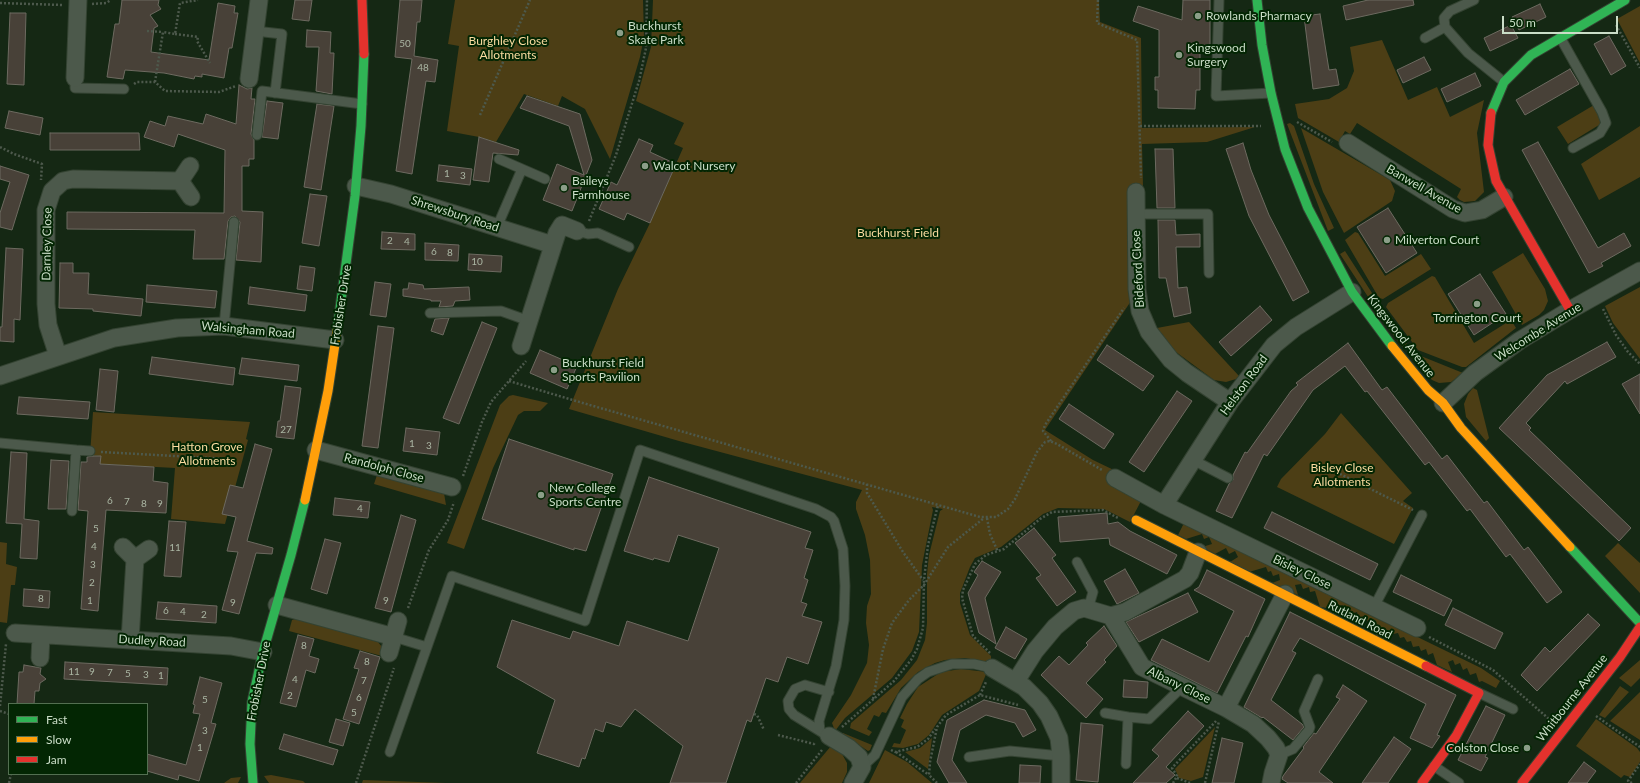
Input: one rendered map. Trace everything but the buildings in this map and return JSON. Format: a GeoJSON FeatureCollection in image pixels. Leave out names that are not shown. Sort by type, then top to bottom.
{"type":"FeatureCollection","features":[{"type":"Feature","properties":{"kind":"street"},"geometry":{"type":"LineString","coordinates":[[249,79],[259,0]]}},
{"type":"Feature","properties":{"kind":"street","name":"Frobisher Drive"},"geometry":{"type":"LineString","coordinates":[[253,783],[250,720],[263,652],[299,525],[316,450],[328,391],[335,340],[339,325],[356,186],[362,104],[364,71],[362,0]]}},
{"type":"Feature","properties":{"kind":"street","name":"Kingswood Avenue"},"geometry":{"type":"LineString","coordinates":[[1257,0],[1262,45],[1271,93],[1285,149],[1308,208],[1352,292],[1407,365],[1428,390],[1443,403],[1461,428],[1640,623]]}},
{"type":"Feature","properties":{"kind":"street"},"geometry":{"type":"LineString","coordinates":[[1570,310],[1504,197],[1492,167],[1487,136],[1492,106],[1504,82],[1531,54],[1625,0]]}},
{"type":"Feature","properties":{"kind":"street"},"geometry":{"type":"LineString","coordinates":[[75,78],[78,2]]}},
{"type":"Feature","properties":{"kind":"street","name":"Banwell Avenue"},"geometry":{"type":"LineString","coordinates":[[1348,143],[1454,209],[1465,213],[1482,210],[1504,197]]}},
{"type":"Feature","properties":{"kind":"street"},"geometry":{"type":"LineString","coordinates":[[190,166],[180,181],[191,197]]}},
{"type":"Feature","properties":{"kind":"street","name":"Darnley Close"},"geometry":{"type":"LineString","coordinates":[[58,356],[48,325],[46,304],[46,210],[50,194],[63,181],[73,179],[180,181]]}},
{"type":"Feature","properties":{"kind":"street","name":"Shrewsbury Road"},"geometry":{"type":"LineString","coordinates":[[356,186],[391,194],[552,245]]}},
{"type":"Feature","properties":{"kind":"street","name":"Bideford Close"},"geometry":{"type":"LineString","coordinates":[[1136,192],[1137,289],[1140,311],[1150,332],[1171,360],[1187,373],[1230,402]]}},
{"type":"Feature","properties":{"kind":"street"},"geometry":{"type":"LineString","coordinates":[[521,346],[530,321],[552,245],[561,226],[577,231]]}},
{"type":"Feature","properties":{"kind":"street","name":"Welcombe Avenue"},"geometry":{"type":"LineString","coordinates":[[1443,403],[1475,372],[1519,341],[1570,310],[1640,271]]}},
{"type":"Feature","properties":{"kind":"street","name":"Helston Road"},"geometry":{"type":"LineString","coordinates":[[1164,505],[1230,402],[1274,345],[1296,327],[1352,292]]}},
{"type":"Feature","properties":{"kind":"street","name":"Walsingham Road"},"geometry":{"type":"LineString","coordinates":[[0,376],[96,343],[131,334],[177,328],[224,326],[335,340]]}},
{"type":"Feature","properties":{"kind":"street","name":"Randolph Close"},"geometry":{"type":"LineString","coordinates":[[316,450],[452,487]]}},
{"type":"Feature","properties":{"kind":"street","name":"Bisley Close"},"geometry":{"type":"LineString","coordinates":[[1115,478],[1164,505],[1417,628]]}},
{"type":"Feature","properties":{"kind":"street","name":"Rutland Road"},"geometry":{"type":"LineString","coordinates":[[1136,520],[1479,693]]}},
{"type":"Feature","properties":{"kind":"street"},"geometry":{"type":"LineString","coordinates":[[130,640],[136,552]]}},
{"type":"Feature","properties":{"kind":"street"},"geometry":{"type":"LineString","coordinates":[[1016,681],[1035,652],[1055,627],[1079,608],[1088,609],[1111,616],[1125,612],[1185,579],[1190,573],[1198,552]]}},
{"type":"Feature","properties":{"kind":"street","name":"Albany Close"},"geometry":{"type":"LineString","coordinates":[[1226,708],[1285,594]]}},
{"type":"Feature","properties":{"kind":"street"},"geometry":{"type":"LineString","coordinates":[[277,605],[394,637]]}},
{"type":"Feature","properties":{"kind":"street","name":"Albany Close"},"geometry":{"type":"LineString","coordinates":[[1111,616],[1138,663],[1150,672],[1181,688],[1226,708],[1256,727],[1273,744],[1279,755]]}},
{"type":"Feature","properties":{"kind":"street","name":"Whitbourne Avenue"},"geometry":{"type":"LineString","coordinates":[[1522,783],[1581,705],[1616,662],[1640,628]]}},
{"type":"Feature","properties":{"kind":"street"},"geometry":{"type":"LineString","coordinates":[[40,635],[40,658]]}},
{"type":"Feature","properties":{"kind":"street","name":"Dudley Road"},"geometry":{"type":"LineString","coordinates":[[11,637],[40,635],[130,640],[230,646],[263,652]]}},
{"type":"Feature","properties":{"kind":"street"},"geometry":{"type":"LineString","coordinates":[[992,662],[1040,703],[1054,724],[1059,738],[1061,783]]}},
{"type":"Feature","properties":{"kind":"street"},"geometry":{"type":"LineString","coordinates":[[1422,783],[1456,736],[1479,693]]}},
{"type":"Feature","properties":{"kind":"street"},"geometry":{"type":"LineString","coordinates":[[828,737],[855,753],[861,763],[862,767],[853,783]]}},
{"type":"Feature","properties":{"kind":"street"},"geometry":{"type":"LineString","coordinates":[[1272,783],[1273,773],[1279,755]]}},
{"type":"Feature","properties":{"kind":"lane"},"geometry":{"type":"LineString","coordinates":[[1219,0],[1216,96],[1271,93]]}},
{"type":"Feature","properties":{"kind":"lane"},"geometry":{"type":"LineString","coordinates":[[1474,0],[1450,11],[1444,18],[1445,27],[1468,53],[1504,82]]}},
{"type":"Feature","properties":{"kind":"lane"},"geometry":{"type":"LineString","coordinates":[[1425,38],[1445,27]]}},
{"type":"Feature","properties":{"kind":"lane"},"geometry":{"type":"LineString","coordinates":[[255,31],[282,34],[275,93]]}},
{"type":"Feature","properties":{"kind":"lane"},"geometry":{"type":"LineString","coordinates":[[1560,37],[1602,112],[1606,123],[1600,133],[1573,148]]}},
{"type":"Feature","properties":{"kind":"lane"},"geometry":{"type":"LineString","coordinates":[[75,78],[75,88],[124,89]]}},
{"type":"Feature","properties":{"kind":"lane"},"geometry":{"type":"LineString","coordinates":[[257,135],[262,91],[362,104]]}},
{"type":"Feature","properties":{"kind":"lane"},"geometry":{"type":"LineString","coordinates":[[499,159],[545,179]]}},
{"type":"Feature","properties":{"kind":"lane"},"geometry":{"type":"LineString","coordinates":[[497,227],[522,169]]}},
{"type":"Feature","properties":{"kind":"lane"},"geometry":{"type":"LineString","coordinates":[[1136,214],[1208,214],[1209,274]]}},
{"type":"Feature","properties":{"kind":"lane"},"geometry":{"type":"LineString","coordinates":[[224,326],[234,222]]}},
{"type":"Feature","properties":{"kind":"lane"},"geometry":{"type":"LineString","coordinates":[[577,231],[588,234],[598,233],[629,247]]}},
{"type":"Feature","properties":{"kind":"lane"},"geometry":{"type":"LineString","coordinates":[[430,313],[501,312],[530,321]]}},
{"type":"Feature","properties":{"kind":"lane"},"geometry":{"type":"LineString","coordinates":[[0,443],[90,451]]}},
{"type":"Feature","properties":{"kind":"lane"},"geometry":{"type":"LineString","coordinates":[[72,512],[76,450]]}},
{"type":"Feature","properties":{"kind":"lane"},"geometry":{"type":"LineString","coordinates":[[390,752],[452,576],[585,621],[640,450],[816,509],[831,517],[837,528],[843,549],[845,594],[840,653],[819,721],[828,737]]}},
{"type":"Feature","properties":{"kind":"lane"},"geometry":{"type":"LineString","coordinates":[[1192,460],[1228,478]]}},
{"type":"Feature","properties":{"kind":"lane"},"geometry":{"type":"LineString","coordinates":[[1374,607],[1422,515]]}},
{"type":"Feature","properties":{"kind":"lane"},"geometry":{"type":"LineString","coordinates":[[1077,562],[1093,592],[1088,609]]}},
{"type":"Feature","properties":{"kind":"lane"},"geometry":{"type":"LineString","coordinates":[[394,637],[427,647]]}},
{"type":"Feature","properties":{"kind":"lane"},"geometry":{"type":"LineString","coordinates":[[862,767],[875,755],[902,697],[918,679],[928,672],[952,664],[992,662]]}},
{"type":"Feature","properties":{"kind":"lane"},"geometry":{"type":"LineString","coordinates":[[1279,755],[1293,749],[1309,730],[1310,727],[1304,711],[1318,679]]}},
{"type":"Feature","properties":{"kind":"lane"},"geometry":{"type":"LineString","coordinates":[[828,692],[805,685],[795,689],[788,701],[789,709],[794,715],[828,737]]}},
{"type":"Feature","properties":{"kind":"lane"},"geometry":{"type":"LineString","coordinates":[[1105,714],[1149,719],[1181,688]]}},
{"type":"Feature","properties":{"kind":"lane"},"geometry":{"type":"LineString","coordinates":[[1479,693],[1513,709]]}},
{"type":"Feature","properties":{"kind":"lane"},"geometry":{"type":"LineString","coordinates":[[1126,764],[1128,717]]}},
{"type":"Feature","properties":{"kind":"lane"},"geometry":{"type":"LineString","coordinates":[[969,757],[1010,751],[1061,756]]}},
{"type":"Feature","properties":{"kind":"lane"},"geometry":{"type":"LineString","coordinates":[[1434,766],[1459,783]]}},
{"type":"Feature","properties":{"kind":"path"},"geometry":{"type":"LineString","coordinates":[[175,34],[180,3],[198,0]]}},
{"type":"Feature","properties":{"kind":"path"},"geometry":{"type":"LineString","coordinates":[[480,115],[530,0]]}},
{"type":"Feature","properties":{"kind":"path"},"geometry":{"type":"LineString","coordinates":[[577,231],[582,221],[587,222],[590,220],[616,155],[628,117],[646,48],[647,0]]}},
{"type":"Feature","properties":{"kind":"path"},"geometry":{"type":"LineString","coordinates":[[1098,0],[1096,24],[1137,40],[1141,186],[1136,192]]}},
{"type":"Feature","properties":{"kind":"path"},"geometry":{"type":"LineString","coordinates":[[0,3],[78,2]]}},
{"type":"Feature","properties":{"kind":"path"},"geometry":{"type":"LineString","coordinates":[[1608,10],[1640,68]]}},
{"type":"Feature","properties":{"kind":"path"},"geometry":{"type":"LineString","coordinates":[[147,31],[198,36],[197,41],[210,63]]}},
{"type":"Feature","properties":{"kind":"path"},"geometry":{"type":"LineString","coordinates":[[154,82],[163,32]]}},
{"type":"Feature","properties":{"kind":"path"},"geometry":{"type":"LineString","coordinates":[[124,89],[137,82],[154,82],[165,91],[219,92],[249,79]]}},
{"type":"Feature","properties":{"kind":"path"},"geometry":{"type":"LineString","coordinates":[[1140,126],[1262,126],[1289,119],[1338,145],[1348,143]]}},
{"type":"Feature","properties":{"kind":"path"},"geometry":{"type":"LineString","coordinates":[[0,147],[14,154],[42,164],[40,192],[50,194]]}},
{"type":"Feature","properties":{"kind":"path"},"geometry":{"type":"LineString","coordinates":[[1115,478],[1052,442],[1043,431],[1045,425],[1137,289]]}},
{"type":"Feature","properties":{"kind":"path"},"geometry":{"type":"LineString","coordinates":[[1596,296],[1616,335],[1628,352],[1640,364]]}},
{"type":"Feature","properties":{"kind":"path"},"geometry":{"type":"LineString","coordinates":[[509,381],[576,402],[986,518]]}},
{"type":"Feature","properties":{"kind":"path"},"geometry":{"type":"LineString","coordinates":[[873,699],[888,630],[901,609],[924,585],[948,547],[986,518],[1000,515],[1008,509],[1015,499],[1037,452],[1043,444],[1052,442]]}},
{"type":"Feature","properties":{"kind":"path"},"geometry":{"type":"LineString","coordinates":[[90,451],[230,459]]}},
{"type":"Feature","properties":{"kind":"path"},"geometry":{"type":"LineString","coordinates":[[1322,465],[1422,515]]}},
{"type":"Feature","properties":{"kind":"path"},"geometry":{"type":"LineString","coordinates":[[867,484],[867,494],[903,552],[924,580]]}},
{"type":"Feature","properties":{"kind":"path"},"geometry":{"type":"LineString","coordinates":[[796,783],[828,737],[902,672],[917,649],[923,628],[924,580],[928,545],[938,505]]}},
{"type":"Feature","properties":{"kind":"path"},"geometry":{"type":"LineString","coordinates":[[992,662],[973,636],[961,594],[974,564],[986,555],[998,552],[1040,519],[1052,512],[1103,510],[1128,524],[1136,520]]}},
{"type":"Feature","properties":{"kind":"path"},"geometry":{"type":"LineString","coordinates":[[986,518],[990,534],[998,552]]}},
{"type":"Feature","properties":{"kind":"path"},"geometry":{"type":"LineString","coordinates":[[1417,628],[1420,632],[1493,670],[1550,720]]}},
{"type":"Feature","properties":{"kind":"path"},"geometry":{"type":"LineString","coordinates":[[0,706],[11,637]]}},
{"type":"Feature","properties":{"kind":"path"},"geometry":{"type":"LineString","coordinates":[[929,775],[936,727],[950,712],[980,694],[1023,706],[1040,703]]}},
{"type":"Feature","properties":{"kind":"path"},"geometry":{"type":"LineString","coordinates":[[1581,705],[1640,747]]}},
{"type":"Feature","properties":{"kind":"path"},"geometry":{"type":"LineString","coordinates":[[754,714],[757,715],[764,730]]}},
{"type":"Feature","properties":{"kind":"path"},"geometry":{"type":"LineString","coordinates":[[1190,783],[1183,782],[1177,778],[1177,774],[1172,768],[1219,719],[1205,783]]}},
{"type":"Feature","properties":{"kind":"path"},"geometry":{"type":"LineString","coordinates":[[778,735],[814,744],[816,741],[828,737]]}},
{"type":"Feature","properties":{"kind":"path"},"geometry":{"type":"LineString","coordinates":[[895,752],[929,775],[937,783]]}},
{"type":"Feature","properties":{"kind":"path"},"geometry":{"type":"LineString","coordinates":[[1632,783],[1628,781],[1640,764]]}},
{"type":"Feature","properties":{"kind":"path"},"geometry":{"type":"LineString","coordinates":[[1173,783],[1177,778]]}},
{"type":"Feature","properties":{"kind":"green space","name":"Burghley Close Allotments"},"geometry":{"type":"Polygon","coordinates":[[[455,0],[643,0],[644,37],[640,57],[610,159],[585,109],[562,96],[558,106],[524,94],[496,142],[447,131],[459,46],[448,44],[455,0]]]}},
{"type":"Feature","properties":{"kind":"green space","name":"Buckhurst Field"},"geometry":{"type":"Polygon","coordinates":[[[653,0],[1099,0],[1100,22],[1141,38],[1142,128],[1255,127],[1207,142],[1142,144],[1143,186],[1128,187],[1131,301],[1045,430],[1093,460],[1118,472],[1110,485],[1141,501],[1130,522],[1104,509],[1058,508],[1043,514],[1001,547],[975,558],[960,593],[960,603],[970,635],[991,656],[991,663],[965,658],[945,660],[935,663],[918,672],[901,688],[886,713],[882,712],[879,717],[874,715],[867,729],[872,732],[869,736],[850,728],[851,723],[901,680],[917,660],[925,640],[929,555],[940,511],[943,509],[932,507],[933,510],[922,565],[919,632],[912,651],[892,678],[845,718],[835,731],[832,723],[851,695],[867,663],[869,645],[866,623],[867,606],[871,594],[870,560],[865,535],[856,509],[856,502],[862,490],[679,441],[569,409],[618,289],[650,223],[683,148],[674,144],[684,123],[636,101],[651,47],[653,0]]]}},
{"type":"Feature","properties":{"kind":"green space"},"geometry":{"type":"Polygon","coordinates":[[[1640,6],[1640,63],[1617,19],[1640,6]]]}},
{"type":"Feature","properties":{"kind":"green space"},"geometry":{"type":"Polygon","coordinates":[[[1382,40],[1408,100],[1437,87],[1450,117],[1484,100],[1477,133],[1484,192],[1475,201],[1464,202],[1460,200],[1457,197],[1461,189],[1357,123],[1350,134],[1345,131],[1339,142],[1298,118],[1295,104],[1329,99],[1347,88],[1354,71],[1350,47],[1382,40]]]}},
{"type":"Feature","properties":{"kind":"green space"},"geometry":{"type":"Polygon","coordinates":[[[1594,105],[1601,122],[1599,125],[1568,144],[1557,127],[1594,105]]]}},
{"type":"Feature","properties":{"kind":"green space"},"geometry":{"type":"Polygon","coordinates":[[[1290,123],[1294,126],[1314,184],[1334,228],[1328,231],[1287,124],[1290,123]]]}},
{"type":"Feature","properties":{"kind":"green space"},"geometry":{"type":"Polygon","coordinates":[[[1640,126],[1640,177],[1599,200],[1581,164],[1640,126]]]}},
{"type":"Feature","properties":{"kind":"green space"},"geometry":{"type":"Polygon","coordinates":[[[1301,128],[1390,180],[1395,191],[1392,201],[1344,233],[1323,192],[1301,128]]]}},
{"type":"Feature","properties":{"kind":"green space"},"geometry":{"type":"Polygon","coordinates":[[[1355,232],[1358,233],[1385,276],[1421,254],[1431,269],[1383,299],[1379,298],[1345,240],[1355,232]]]}},
{"type":"Feature","properties":{"kind":"green space"},"geometry":{"type":"Polygon","coordinates":[[[1345,251],[1390,321],[1407,344],[1403,347],[1391,332],[1340,254],[1345,251]]]}},
{"type":"Feature","properties":{"kind":"green space"},"geometry":{"type":"Polygon","coordinates":[[[1523,253],[1545,289],[1548,301],[1544,310],[1539,315],[1522,325],[1492,272],[1523,253]]]}},
{"type":"Feature","properties":{"kind":"green space"},"geometry":{"type":"Polygon","coordinates":[[[1432,276],[1435,277],[1474,343],[1511,320],[1516,328],[1466,367],[1462,367],[1418,350],[1386,307],[1388,303],[1432,276]]]}},
{"type":"Feature","properties":{"kind":"green space"},"geometry":{"type":"Polygon","coordinates":[[[1640,287],[1640,359],[1613,323],[1605,306],[1640,287]]]}},
{"type":"Feature","properties":{"kind":"green space"},"geometry":{"type":"Polygon","coordinates":[[[1189,322],[1239,376],[1236,379],[1226,382],[1214,380],[1176,352],[1157,328],[1189,322]]]}},
{"type":"Feature","properties":{"kind":"green space"},"geometry":{"type":"Polygon","coordinates":[[[1413,351],[1416,354],[1463,373],[1451,382],[1439,383],[1432,380],[1409,354],[1413,351]]]}},
{"type":"Feature","properties":{"kind":"green space"},"geometry":{"type":"Polygon","coordinates":[[[1473,388],[1477,390],[1489,438],[1486,441],[1466,417],[1464,404],[1468,394],[1473,388]]]}},
{"type":"Feature","properties":{"kind":"green space"},"geometry":{"type":"Polygon","coordinates":[[[513,395],[548,403],[540,411],[524,411],[518,415],[493,468],[464,549],[447,543],[500,405],[509,396],[513,395]]]}},
{"type":"Feature","properties":{"kind":"green space","name":"Hatton Grove Allotments"},"geometry":{"type":"Polygon","coordinates":[[[93,412],[250,422],[246,439],[248,440],[225,524],[171,519],[175,468],[100,464],[100,456],[90,455],[93,412]]]}},
{"type":"Feature","properties":{"kind":"green space","name":"Bisley Close Allotments"},"geometry":{"type":"Polygon","coordinates":[[[1341,413],[1412,493],[1403,501],[1413,508],[1394,544],[1277,487],[1281,479],[1325,434],[1341,413]]]}},
{"type":"Feature","properties":{"kind":"green space"},"geometry":{"type":"Polygon","coordinates":[[[377,475],[444,493],[446,505],[374,484],[377,475]]]}},
{"type":"Feature","properties":{"kind":"green space"},"geometry":{"type":"Polygon","coordinates":[[[1184,523],[1481,668],[1500,681],[1496,688],[1482,681],[1479,682],[1476,673],[1470,675],[1467,668],[1463,670],[1460,663],[1455,665],[1453,660],[1448,662],[1452,672],[1437,665],[1433,653],[1428,655],[1426,649],[1421,651],[1419,646],[1413,647],[1411,641],[1407,642],[1404,637],[1400,638],[1398,633],[1393,634],[1392,630],[1386,632],[1389,642],[1376,635],[1370,620],[1366,621],[1364,616],[1359,618],[1357,612],[1351,614],[1349,608],[1344,609],[1343,605],[1338,606],[1336,602],[1331,604],[1333,609],[1320,607],[1315,591],[1310,592],[1309,587],[1303,589],[1301,584],[1295,585],[1298,595],[1272,583],[1280,580],[1279,574],[1273,576],[1271,571],[1268,572],[1266,567],[1249,572],[1230,562],[1238,557],[1235,551],[1229,554],[1226,548],[1215,554],[1202,547],[1212,544],[1209,537],[1204,539],[1202,534],[1186,539],[1178,535],[1184,523]]]}},
{"type":"Feature","properties":{"kind":"green space"},"geometry":{"type":"Polygon","coordinates":[[[0,542],[7,543],[6,564],[17,567],[15,585],[11,585],[7,623],[0,622],[0,542]]]}},
{"type":"Feature","properties":{"kind":"green space"},"geometry":{"type":"Polygon","coordinates":[[[1618,543],[1640,563],[1640,593],[1605,556],[1618,543]]]}},
{"type":"Feature","properties":{"kind":"green space"},"geometry":{"type":"Polygon","coordinates":[[[295,619],[378,642],[382,647],[382,656],[289,631],[292,620],[295,619]]]}},
{"type":"Feature","properties":{"kind":"green space"},"geometry":{"type":"Polygon","coordinates":[[[1640,660],[1640,678],[1631,687],[1619,678],[1640,660]]]}},
{"type":"Feature","properties":{"kind":"green space"},"geometry":{"type":"Polygon","coordinates":[[[961,669],[987,672],[979,691],[942,715],[929,735],[918,744],[903,748],[892,747],[894,743],[900,744],[906,730],[901,727],[904,720],[900,718],[918,687],[941,672],[961,669]]]}},
{"type":"Feature","properties":{"kind":"green space"},"geometry":{"type":"Polygon","coordinates":[[[1620,686],[1629,692],[1605,718],[1599,715],[1620,686]]]}},
{"type":"Feature","properties":{"kind":"green space"},"geometry":{"type":"Polygon","coordinates":[[[1640,692],[1640,740],[1610,721],[1640,692]]]}},
{"type":"Feature","properties":{"kind":"green space"},"geometry":{"type":"Polygon","coordinates":[[[1596,719],[1637,748],[1640,752],[1640,762],[1630,777],[1624,775],[1621,778],[1576,746],[1596,719]]]}},
{"type":"Feature","properties":{"kind":"green space"},"geometry":{"type":"Polygon","coordinates":[[[1215,727],[1203,777],[1191,781],[1179,778],[1175,769],[1215,727]]]}},
{"type":"Feature","properties":{"kind":"green space"},"geometry":{"type":"Polygon","coordinates":[[[843,733],[872,745],[870,750],[868,751],[856,743],[839,735],[843,733]]]}},
{"type":"Feature","properties":{"kind":"green space"},"geometry":{"type":"Polygon","coordinates":[[[932,738],[928,769],[905,752],[920,748],[932,738]]]}},
{"type":"Feature","properties":{"kind":"green space"},"geometry":{"type":"Polygon","coordinates":[[[831,746],[841,752],[847,763],[847,772],[842,783],[800,783],[831,746]]]}},
{"type":"Feature","properties":{"kind":"green space"},"geometry":{"type":"Polygon","coordinates":[[[885,750],[907,762],[932,783],[869,783],[885,750]]]}},
{"type":"Feature","properties":{"kind":"green space"},"geometry":{"type":"Polygon","coordinates":[[[271,775],[303,781],[305,783],[269,783],[264,776],[271,775]]]}},
{"type":"Feature","properties":{"kind":"green space"},"geometry":{"type":"Polygon","coordinates":[[[241,777],[238,783],[224,783],[231,778],[241,777]]]}},
{"type":"Feature","properties":{"kind":"green space"},"geometry":{"type":"Polygon","coordinates":[[[363,780],[446,783],[362,783],[363,780]]]}},
{"type":"Feature","properties":{"kind":"traffic: fast"},"geometry":{"type":"LineString","coordinates":[[1257,0],[1262,45],[1271,93],[1285,149],[1308,208],[1352,292],[1392,346]]}},
{"type":"Feature","properties":{"kind":"traffic: fast"},"geometry":{"type":"LineString","coordinates":[[1491,113],[1504,82],[1531,55],[1625,0]]}},
{"type":"Feature","properties":{"kind":"traffic: fast"},"geometry":{"type":"LineString","coordinates":[[337,331],[355,196],[361,126],[364,54]]}},
{"type":"Feature","properties":{"kind":"traffic: fast"},"geometry":{"type":"LineString","coordinates":[[253,783],[250,744],[252,702],[263,652],[305,500]]}},
{"type":"Feature","properties":{"kind":"traffic: fast"},"geometry":{"type":"LineString","coordinates":[[1570,547],[1640,623]]}},
{"type":"Feature","properties":{"kind":"traffic: slow"},"geometry":{"type":"LineString","coordinates":[[305,500],[328,391],[337,331]]}},
{"type":"Feature","properties":{"kind":"traffic: slow"},"geometry":{"type":"LineString","coordinates":[[1392,346],[1428,390],[1443,403],[1461,428],[1570,547]]}},
{"type":"Feature","properties":{"kind":"traffic: slow"},"geometry":{"type":"LineString","coordinates":[[1136,520],[1426,666]]}},
{"type":"Feature","properties":{"kind":"traffic: jam"},"geometry":{"type":"LineString","coordinates":[[362,0],[364,54]]}},
{"type":"Feature","properties":{"kind":"traffic: jam"},"geometry":{"type":"LineString","coordinates":[[1491,113],[1488,145],[1496,181],[1570,310]]}},
{"type":"Feature","properties":{"kind":"traffic: jam"},"geometry":{"type":"LineString","coordinates":[[1522,783],[1620,657],[1640,627]]}},
{"type":"Feature","properties":{"kind":"traffic: jam"},"geometry":{"type":"LineString","coordinates":[[1422,783],[1456,736],[1479,693],[1426,666]]}},
{"type":"Feature","properties":{"kind":"place","name":"Rowlands Pharmacy"},"geometry":{"type":"Point","coordinates":[1198,16]}},
{"type":"Feature","properties":{"kind":"place","name":"Buckhurst Skate Park"},"geometry":{"type":"Point","coordinates":[620,33]}},
{"type":"Feature","properties":{"kind":"place","name":"Kingswood Surgery"},"geometry":{"type":"Point","coordinates":[1179,55]}},
{"type":"Feature","properties":{"kind":"place","name":"Walcot Nursery"},"geometry":{"type":"Point","coordinates":[645,166]}},
{"type":"Feature","properties":{"kind":"place","name":"Baileys Farmhouse"},"geometry":{"type":"Point","coordinates":[564,188]}},
{"type":"Feature","properties":{"kind":"place","name":"Milverton Court"},"geometry":{"type":"Point","coordinates":[1387,240]}},
{"type":"Feature","properties":{"kind":"place","name":"Torrington Court"},"geometry":{"type":"Point","coordinates":[1477,304]}},
{"type":"Feature","properties":{"kind":"place","name":"Buckhurst Field Sports Pavilion"},"geometry":{"type":"Point","coordinates":[554,370]}},
{"type":"Feature","properties":{"kind":"place","name":"New College Sports Centre"},"geometry":{"type":"Point","coordinates":[541,495]}},
{"type":"Feature","properties":{"kind":"place","name":"Colston Close"},"geometry":{"type":"Point","coordinates":[1527,748]}}]}
